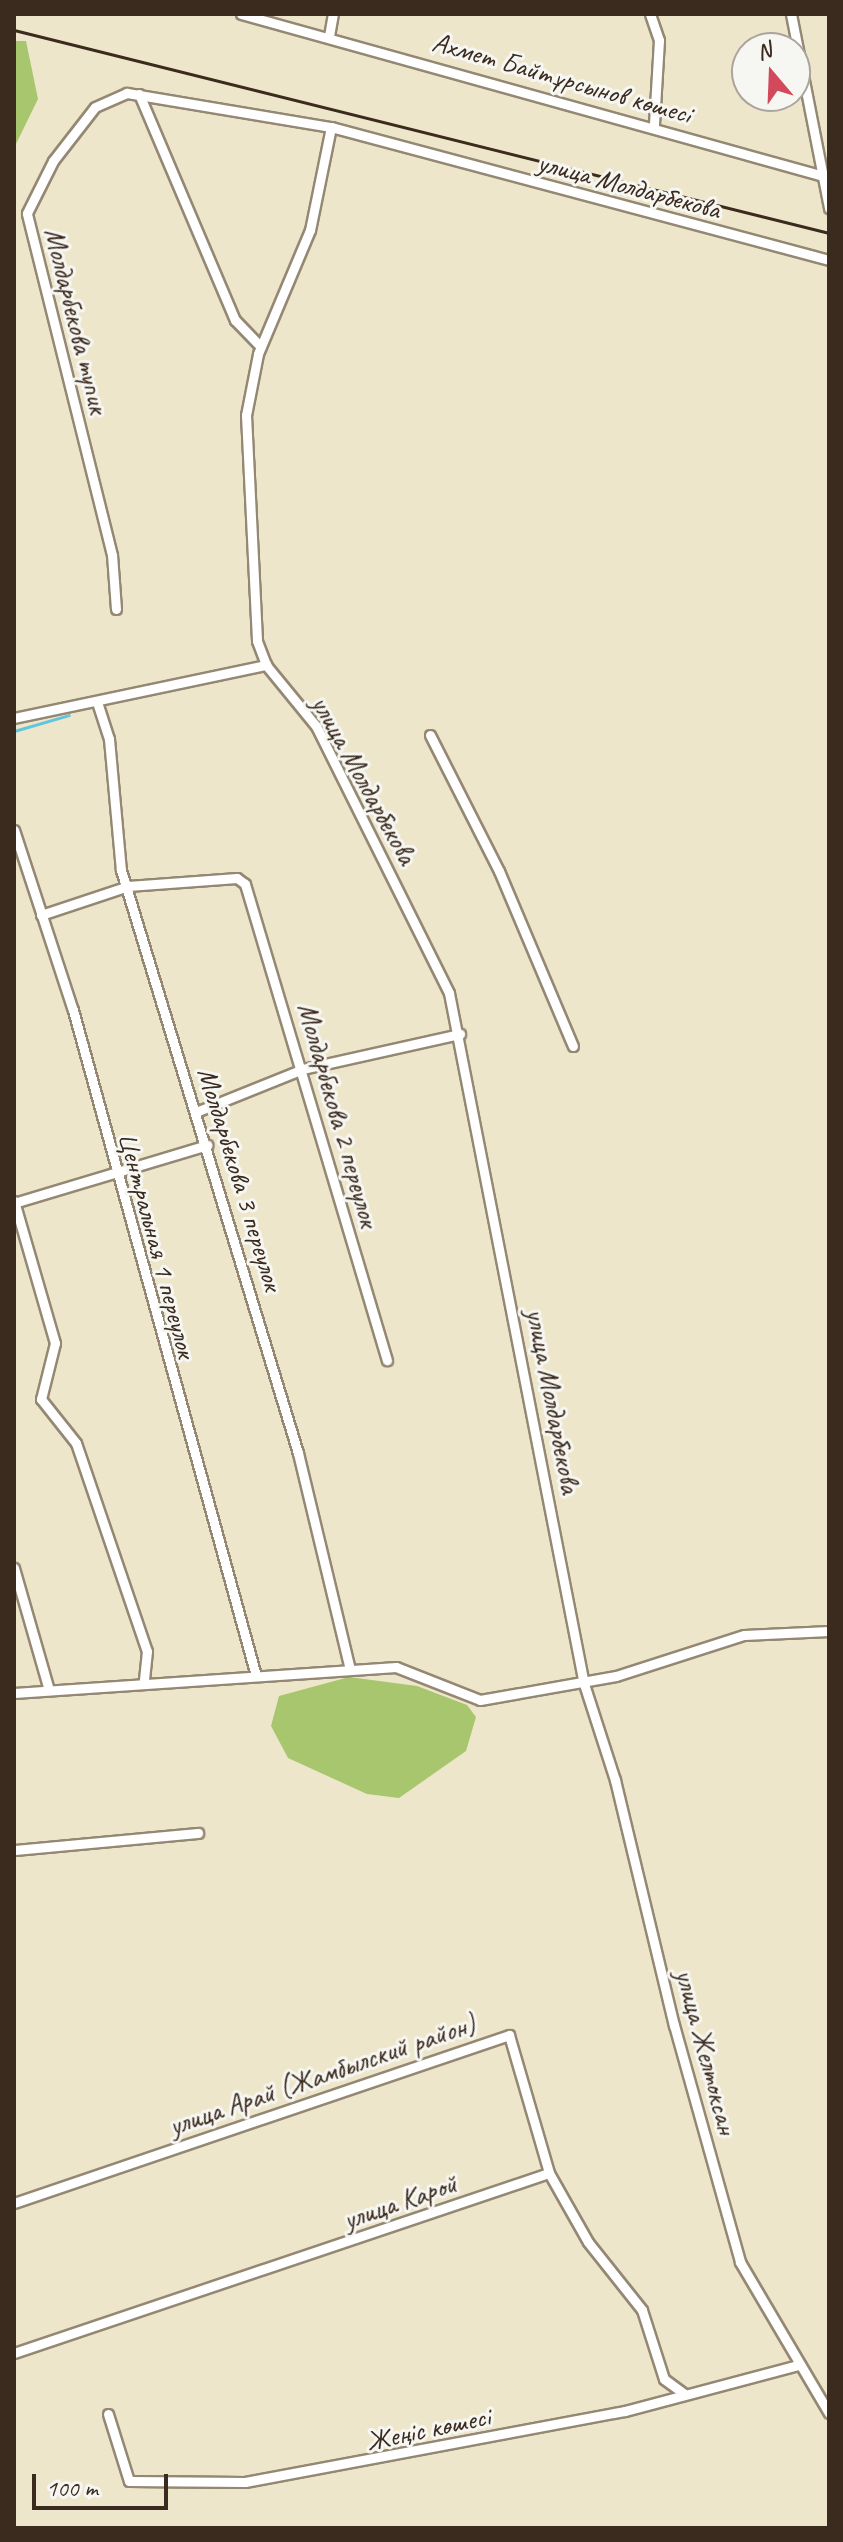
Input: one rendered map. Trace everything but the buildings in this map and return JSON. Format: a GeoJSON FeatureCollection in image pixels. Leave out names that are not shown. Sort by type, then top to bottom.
{"type":"FeatureCollection","features":[{"type":"Feature","properties":{"kind":"street","name":"Ахмет Байтұрсынов көшесі"},"geometry":{"type":"LineString","coordinates":[[241,14],[654,125],[823,176]]}},
{"type":"Feature","properties":{"kind":"street"},"geometry":{"type":"LineString","coordinates":[[329,36],[333,14]]}},
{"type":"Feature","properties":{"kind":"street"},"geometry":{"type":"LineString","coordinates":[[650,14],[659,40],[654,125]]}},
{"type":"Feature","properties":{"kind":"street"},"geometry":{"type":"LineString","coordinates":[[791,14],[829,208]]}},
{"type":"Feature","properties":{"kind":"street"},"geometry":{"type":"LineString","coordinates":[[139,94],[331,127]]}},
{"type":"Feature","properties":{"kind":"street"},"geometry":{"type":"LineString","coordinates":[[139,94],[235,320],[261,347]]}},
{"type":"Feature","properties":{"kind":"street","name":"Молдарбекова тупик"},"geometry":{"type":"LineString","coordinates":[[116,609],[112,555],[27,213],[53,161],[95,107],[139,94]]}},
{"type":"Feature","properties":{"kind":"street","name":"улица Молдарбекова"},"geometry":{"type":"LineString","coordinates":[[584,1684],[460,1034],[449,993],[316,726],[266,665],[252,617],[246,415],[261,347],[310,230],[331,127],[829,260]]}},
{"type":"Feature","properties":{"kind":"street"},"geometry":{"type":"LineString","coordinates":[[14,718],[266,665]]}},
{"type":"Feature","properties":{"kind":"street","name":"Молдарбекова 3 переулок"},"geometry":{"type":"LineString","coordinates":[[97,702],[109,739],[116,849],[298,1453],[350,1669]]}},
{"type":"Feature","properties":{"kind":"street"},"geometry":{"type":"LineString","coordinates":[[430,735],[499,871],[573,1046]]}},
{"type":"Feature","properties":{"kind":"street","name":"Центральная 1 переулок"},"geometry":{"type":"LineString","coordinates":[[14,830],[41,915],[255,1672]]}},
{"type":"Feature","properties":{"kind":"street","name":"Молдарбекова 2 переулок"},"geometry":{"type":"LineString","coordinates":[[128,886],[237,878],[245,884],[303,1069],[387,1360]]}},
{"type":"Feature","properties":{"kind":"street"},"geometry":{"type":"LineString","coordinates":[[41,915],[128,886]]}},
{"type":"Feature","properties":{"kind":"street"},"geometry":{"type":"LineString","coordinates":[[196,1112],[303,1069],[460,1034]]}},
{"type":"Feature","properties":{"kind":"street"},"geometry":{"type":"LineString","coordinates":[[144,1681],[147,1651],[76,1443],[41,1399],[55,1343],[14,1202],[207,1145]]}},
{"type":"Feature","properties":{"kind":"street"},"geometry":{"type":"LineString","coordinates":[[14,1568],[49,1690]]}},
{"type":"Feature","properties":{"kind":"street"},"geometry":{"type":"LineString","coordinates":[[14,1693],[255,1672],[396,1667],[480,1700],[584,1684],[744,1635],[829,1631]]}},
{"type":"Feature","properties":{"kind":"street","name":"улица Желтоксан"},"geometry":{"type":"LineString","coordinates":[[584,1684],[740,2262],[829,2413]]}},
{"type":"Feature","properties":{"kind":"street"},"geometry":{"type":"LineString","coordinates":[[14,1850],[198,1833]]}},
{"type":"Feature","properties":{"kind":"street","name":"улица Арай (Жамбылский район)"},"geometry":{"type":"LineString","coordinates":[[14,2203],[509,2035],[549,2173]]}},
{"type":"Feature","properties":{"kind":"street"},"geometry":{"type":"LineString","coordinates":[[549,2173],[588,2242],[642,2310],[664,2379],[685,2394]]}},
{"type":"Feature","properties":{"kind":"street","name":"улица Карой"},"geometry":{"type":"LineString","coordinates":[[14,2353],[549,2173]]}},
{"type":"Feature","properties":{"kind":"street","name":"Жеңіс көшесі"},"geometry":{"type":"LineString","coordinates":[[108,2414],[129,2481],[245,2482],[347,2468],[685,2394],[798,2365]]}},
{"type":"Feature","properties":{"kind":"green space"},"geometry":{"type":"Polygon","coordinates":[[[14,41],[26,41],[38,99],[14,148],[14,41]]]}},
{"type":"Feature","properties":{"kind":"green space"},"geometry":{"type":"Polygon","coordinates":[[[349,1677],[417,1686],[467,1705],[476,1717],[466,1751],[399,1798],[367,1794],[288,1758],[271,1726],[279,1696],[349,1677]]]}},
{"type":"Feature","properties":{"kind":"waterway"},"geometry":{"type":"LineString","coordinates":[[14,731],[69,715]]}},
{"type":"Feature","properties":{"kind":"railway"},"geometry":{"type":"LineString","coordinates":[[14,30],[829,233]]}}]}
